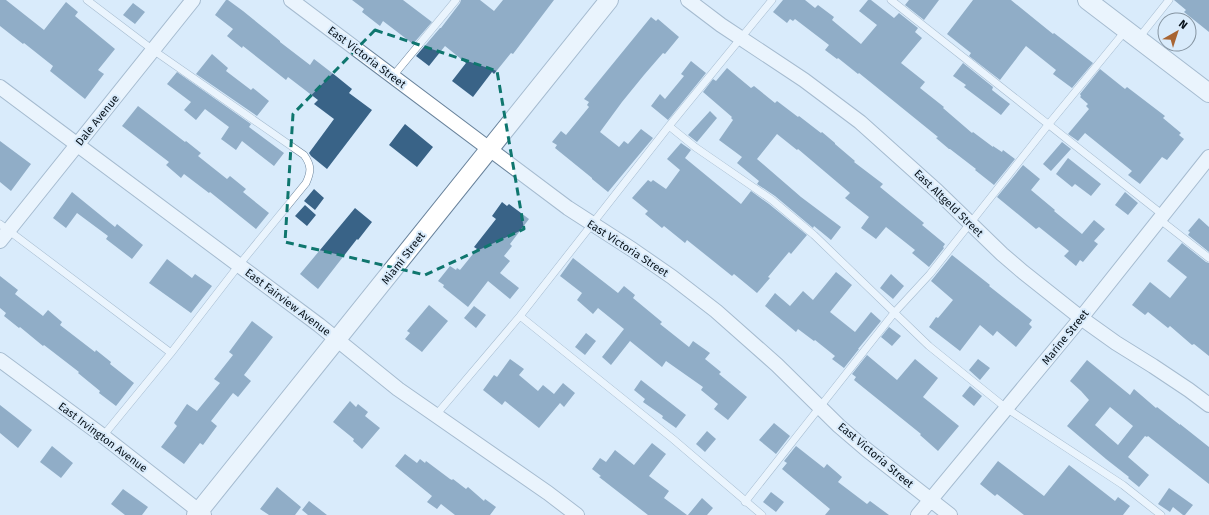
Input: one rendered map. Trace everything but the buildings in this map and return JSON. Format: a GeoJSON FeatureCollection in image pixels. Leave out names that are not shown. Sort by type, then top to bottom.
{"type":"FeatureCollection","features":[{"type":"Feature","properties":{"kind":"street","name":"Dale Avenue"},"geometry":{"type":"LineString","coordinates":[[3,232],[77,145],[193,0]]}},
{"type":"Feature","properties":{"kind":"street","name":"East Victoria Street"},"geometry":{"type":"LineString","coordinates":[[291,0],[568,208],[672,277],[716,311],[777,365],[839,426],[950,515]]}},
{"type":"Feature","properties":{"kind":"street","name":"Miami Street"},"geometry":{"type":"LineString","coordinates":[[199,514],[609,0]]}},
{"type":"Feature","properties":{"kind":"street","name":"East Altgeld Street"},"geometry":{"type":"LineString","coordinates":[[688,0],[720,26],[804,80],[860,122],[915,170],[1023,272],[1081,318],[1209,405]]}},
{"type":"Feature","properties":{"kind":"street"},"geometry":{"type":"LineString","coordinates":[[1087,0],[1209,93]]}},
{"type":"Feature","properties":{"kind":"street","name":"East Fairview Avenue"},"geometry":{"type":"LineString","coordinates":[[0,87],[239,265],[398,389],[577,515]]}},
{"type":"Feature","properties":{"kind":"street","name":"Marine Street"},"geometry":{"type":"LineString","coordinates":[[918,515],[1081,318],[1209,157]]}},
{"type":"Feature","properties":{"kind":"street","name":"East Irvington Avenue"},"geometry":{"type":"LineString","coordinates":[[0,360],[103,436],[199,514]]}},
{"type":"Feature","properties":{"kind":"lane"},"geometry":{"type":"LineString","coordinates":[[87,0],[153,50],[304,155],[310,169],[310,174],[306,184],[239,265],[171,353],[103,436]]}},
{"type":"Feature","properties":{"kind":"lane"},"geometry":{"type":"LineString","coordinates":[[392,76],[456,0]]}},
{"type":"Feature","properties":{"kind":"lane"},"geometry":{"type":"LineString","coordinates":[[436,415],[520,316],[669,126],[772,0]]}},
{"type":"Feature","properties":{"kind":"lane"},"geometry":{"type":"LineString","coordinates":[[891,0],[1048,124],[1209,258]]}},
{"type":"Feature","properties":{"kind":"lane"},"geometry":{"type":"LineString","coordinates":[[746,502],[894,313],[930,274],[1048,124],[1132,34],[1169,0]]}},
{"type":"Feature","properties":{"kind":"lane"},"geometry":{"type":"LineString","coordinates":[[669,126],[695,147],[772,200],[814,235],[929,346],[1006,408],[1122,485],[1161,515]]}},
{"type":"Feature","properties":{"kind":"lane"},"geometry":{"type":"LineString","coordinates":[[3,232],[171,353]]}},
{"type":"Feature","properties":{"kind":"lane"},"geometry":{"type":"LineString","coordinates":[[520,316],[673,439],[762,515]]}},
{"type":"Feature","properties":{"kind":"highlighted area"},"geometry":{"type":"Polygon","coordinates":[[[375,30],[497,71],[524,229],[425,275],[285,242],[293,114],[375,30]]]}}]}
